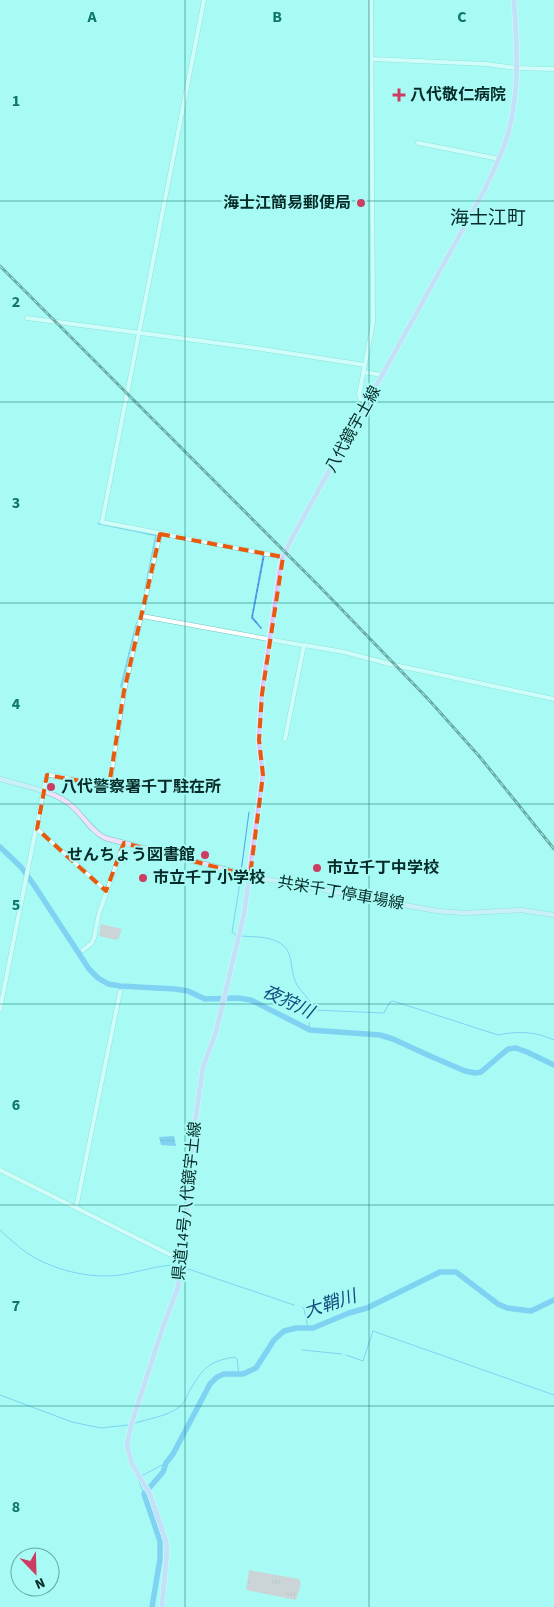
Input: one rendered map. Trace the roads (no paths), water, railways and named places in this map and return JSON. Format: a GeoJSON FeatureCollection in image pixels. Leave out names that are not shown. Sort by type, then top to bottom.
{"type":"FeatureCollection","features":[{"type":"Feature","properties":{"kind":"main road","name":"八代鏡宇土線"},"geometry":{"type":"LineString","coordinates":[[249,875],[263,775],[259,740],[260,723],[277,588],[283,557],[484,191],[499,159],[508,134],[514,104],[516,68],[514,0]]}},
{"type":"Feature","properties":{"kind":"main road","name":"共栄千丁停車場線"},"geometry":{"type":"LineString","coordinates":[[0,780],[58,797],[72,806],[99,835],[239,873],[437,911],[466,913],[521,910],[554,915]]}},
{"type":"Feature","properties":{"kind":"main road","name":"県道14号八代鏡宇土線"},"geometry":{"type":"LineString","coordinates":[[162,1607],[167,1551],[166,1541],[148,1490],[132,1464],[127,1450],[128,1437],[163,1326],[178,1287],[183,1261],[195,1118],[203,1066],[216,1032],[239,935],[249,875]]}},
{"type":"Feature","properties":{"kind":"street"},"geometry":{"type":"LineString","coordinates":[[204,0],[102,522],[283,557]]}},
{"type":"Feature","properties":{"kind":"street"},"geometry":{"type":"LineString","coordinates":[[368,404],[360,399],[359,394],[373,323],[371,0]]}},
{"type":"Feature","properties":{"kind":"street"},"geometry":{"type":"LineString","coordinates":[[372,58],[554,69]]}},
{"type":"Feature","properties":{"kind":"street"},"geometry":{"type":"LineString","coordinates":[[418,143],[499,159]]}},
{"type":"Feature","properties":{"kind":"street"},"geometry":{"type":"LineString","coordinates":[[27,318],[255,348],[365,365]]}},
{"type":"Feature","properties":{"kind":"street"},"geometry":{"type":"LineString","coordinates":[[363,372],[383,375]]}},
{"type":"Feature","properties":{"kind":"street"},"geometry":{"type":"LineString","coordinates":[[0,1009],[48,776],[104,785],[110,782],[124,691],[160,534]]}},
{"type":"Feature","properties":{"kind":"street"},"geometry":{"type":"LineString","coordinates":[[142,616],[300,644]]}},
{"type":"Feature","properties":{"kind":"street"},"geometry":{"type":"LineString","coordinates":[[285,739],[304,645],[344,652],[390,664],[554,699]]}},
{"type":"Feature","properties":{"kind":"street"},"geometry":{"type":"LineString","coordinates":[[36,829],[106,891]]}},
{"type":"Feature","properties":{"kind":"street"},"geometry":{"type":"LineString","coordinates":[[83,950],[92,943],[94,938],[99,913],[124,843]]}},
{"type":"Feature","properties":{"kind":"street"},"geometry":{"type":"LineString","coordinates":[[76,1208],[120,992]]}},
{"type":"Feature","properties":{"kind":"street"},"geometry":{"type":"LineString","coordinates":[[0,1170],[183,1261]]}},
{"type":"Feature","properties":{"kind":"water"},"geometry":{"type":"Polygon","coordinates":[[[98,523],[157,534],[145,591],[155,536],[98,523]]]}},
{"type":"Feature","properties":{"kind":"water"},"geometry":{"type":"Polygon","coordinates":[[[263,554],[265,554],[253,617],[261,629],[251,618],[263,554]]]}},
{"type":"Feature","properties":{"kind":"water"},"geometry":{"type":"Polygon","coordinates":[[[137,622],[122,688],[120,687],[137,622]]]}},
{"type":"Feature","properties":{"kind":"water"},"geometry":{"type":"Polygon","coordinates":[[[174,1136],[176,1146],[161,1145],[159,1137],[174,1136]]]}},
{"type":"Feature","properties":{"kind":"waterway"},"geometry":{"type":"LineString","coordinates":[[241,872],[249,812]]}},
{"type":"Feature","properties":{"kind":"waterway","name":"夜狩川"},"geometry":{"type":"LineString","coordinates":[[0,847],[21,867],[89,969],[108,984],[188,991],[205,999],[238,998],[251,1000],[310,1030],[380,1035],[465,1071],[475,1073],[481,1072],[508,1049],[516,1048],[554,1065]]}},
{"type":"Feature","properties":{"kind":"waterway"},"geometry":{"type":"LineString","coordinates":[[236,935],[232,932],[241,876]]}},
{"type":"Feature","properties":{"kind":"waterway"},"geometry":{"type":"LineString","coordinates":[[240,936],[269,939],[283,945],[289,955],[296,983],[312,1005],[311,1016]]}},
{"type":"Feature","properties":{"kind":"waterway"},"geometry":{"type":"LineString","coordinates":[[314,1010],[384,1013],[390,1002],[393,1001],[498,1035],[526,1033],[554,1040]]}},
{"type":"Feature","properties":{"kind":"waterway","name":"夜狩川"},"geometry":{"type":"LineString","coordinates":[[309,1023],[310,1030]]}},
{"type":"Feature","properties":{"kind":"waterway"},"geometry":{"type":"LineString","coordinates":[[0,1230],[23,1250],[37,1259],[72,1272],[108,1276],[177,1265]]}},
{"type":"Feature","properties":{"kind":"waterway"},"geometry":{"type":"LineString","coordinates":[[188,1269],[294,1305]]}},
{"type":"Feature","properties":{"kind":"waterway","name":"大鞘川"},"geometry":{"type":"LineString","coordinates":[[152,1607],[160,1559],[160,1541],[144,1494],[163,1472],[166,1463],[173,1454],[210,1384],[217,1377],[224,1374],[243,1374],[256,1368],[274,1340],[284,1331],[296,1328],[313,1328],[349,1313],[367,1308],[440,1272],[456,1272],[498,1304],[507,1308],[531,1311],[554,1300]]}},
{"type":"Feature","properties":{"kind":"waterway"},"geometry":{"type":"LineString","coordinates":[[302,1307],[308,1328]]}},
{"type":"Feature","properties":{"kind":"waterway"},"geometry":{"type":"LineString","coordinates":[[346,1355],[363,1361],[373,1331],[554,1395]]}},
{"type":"Feature","properties":{"kind":"waterway"},"geometry":{"type":"LineString","coordinates":[[302,1350],[342,1354]]}},
{"type":"Feature","properties":{"kind":"waterway"},"geometry":{"type":"LineString","coordinates":[[135,1423],[174,1411],[185,1401],[202,1372],[218,1361],[235,1357],[239,1374]]}},
{"type":"Feature","properties":{"kind":"waterway"},"geometry":{"type":"LineString","coordinates":[[0,1395],[72,1422],[101,1428],[128,1425]]}},
{"type":"Feature","properties":{"kind":"waterway"},"geometry":{"type":"LineString","coordinates":[[141,1476],[166,1463]]}},
{"type":"Feature","properties":{"kind":"waterway"},"geometry":{"type":"LineString","coordinates":[[138,1479],[144,1494]]}},
{"type":"Feature","properties":{"kind":"railway"},"geometry":{"type":"LineString","coordinates":[[0,266],[320,587],[429,700],[479,756],[554,849]]}},
{"type":"Feature","properties":{"kind":"place","name":"八代敬仁病院"},"geometry":{"type":"Point","coordinates":[399,95]}},
{"type":"Feature","properties":{"kind":"place","name":"海士江簡易郵便局"},"geometry":{"type":"Point","coordinates":[361,203]}},
{"type":"Feature","properties":{"kind":"place","name":"八代警察署千丁駐在所"},"geometry":{"type":"Point","coordinates":[51,787]}},
{"type":"Feature","properties":{"kind":"place","name":"せんちょう図書館"},"geometry":{"type":"Point","coordinates":[205,855]}},
{"type":"Feature","properties":{"kind":"place","name":"市立千丁中学校"},"geometry":{"type":"Point","coordinates":[317,868]}},
{"type":"Feature","properties":{"kind":"place","name":"市立千丁小学校"},"geometry":{"type":"Point","coordinates":[143,878]}},
{"type":"Feature","properties":{"kind":"district","name":"海士江町"},"geometry":{"type":"Point","coordinates":[488,218]}}]}
